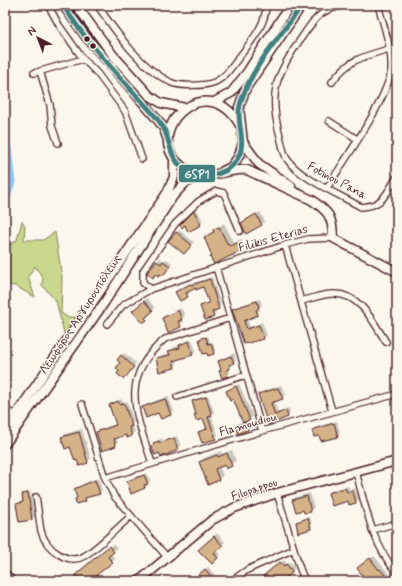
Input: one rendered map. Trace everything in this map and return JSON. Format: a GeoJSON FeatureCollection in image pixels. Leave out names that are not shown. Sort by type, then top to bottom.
{"type":"FeatureCollection","features":[{"type":"Feature","properties":{"kind":"main road"},"geometry":{"type":"LineString","coordinates":[[63,5],[86,37],[163,127],[174,158],[174,177],[170,194]]}},
{"type":"Feature","properties":{"kind":"main road"},"geometry":{"type":"LineString","coordinates":[[76,5],[113,55],[149,95],[161,103],[185,108]]}},
{"type":"Feature","properties":{"kind":"main road"},"geometry":{"type":"LineString","coordinates":[[169,141],[170,128],[176,117],[185,108],[204,102],[214,102],[231,93],[248,71],[290,5]]}},
{"type":"Feature","properties":{"kind":"main road"},"geometry":{"type":"LineString","coordinates":[[219,174],[231,167],[239,156],[243,142],[239,107],[246,88],[302,5]]}},
{"type":"Feature","properties":{"kind":"main road"},"geometry":{"type":"LineString","coordinates":[[214,102],[231,111],[241,127]]}},
{"type":"Feature","properties":{"kind":"main road"},"geometry":{"type":"LineString","coordinates":[[243,142],[259,164],[314,201],[331,217],[333,223],[333,238]]}},
{"type":"Feature","properties":{"kind":"main road"},"geometry":{"type":"LineString","coordinates":[[174,158],[182,167],[191,173],[202,176]]}},
{"type":"Feature","properties":{"kind":"main road"},"geometry":{"type":"LineString","coordinates":[[170,194],[185,184],[202,176],[239,169],[247,170],[314,201]]}},
{"type":"Feature","properties":{"kind":"main road","name":"Λεωφόρος Αργυρουπόλεως"},"geometry":{"type":"LineString","coordinates":[[5,431],[170,194]]}},
{"type":"Feature","properties":{"kind":"main road","name":"Λεωφόρος Αργυρουπόλεως"},"geometry":{"type":"LineString","coordinates":[[5,444],[104,303],[170,194]]}},
{"type":"Feature","properties":{"kind":"main road","name":"Filikis Eterias"},"geometry":{"type":"LineString","coordinates":[[333,238],[354,247],[397,272]]}},
{"type":"Feature","properties":{"kind":"main road","name":"Filopappou"},"geometry":{"type":"LineString","coordinates":[[139,581],[212,520],[234,508],[278,493],[397,461]]}},
{"type":"Feature","properties":{"kind":"street"},"geometry":{"type":"LineString","coordinates":[[48,5],[59,25],[83,59],[97,73],[125,111],[142,159]]}},
{"type":"Feature","properties":{"kind":"street"},"geometry":{"type":"LineString","coordinates":[[97,5],[123,40],[151,69],[171,83],[199,85],[215,82],[229,71],[258,31],[266,15],[266,5]]}},
{"type":"Feature","properties":{"kind":"street","name":"Fotinou Pana"},"geometry":{"type":"LineString","coordinates":[[356,5],[338,6],[323,13],[310,25],[291,53],[276,85],[273,100],[275,118],[286,158],[298,172],[360,207],[372,207],[382,200],[397,176]]}},
{"type":"Feature","properties":{"kind":"street"},"geometry":{"type":"LineString","coordinates":[[327,188],[379,102],[391,70],[389,49],[378,5]]}},
{"type":"Feature","properties":{"kind":"street"},"geometry":{"type":"LineString","coordinates":[[332,82],[341,70],[352,61],[389,49]]}},
{"type":"Feature","properties":{"kind":"street"},"geometry":{"type":"LineString","coordinates":[[34,73],[83,59]]}},
{"type":"Feature","properties":{"kind":"street"},"geometry":{"type":"LineString","coordinates":[[40,71],[50,105],[52,126],[58,143]]}},
{"type":"Feature","properties":{"kind":"street"},"geometry":{"type":"LineString","coordinates":[[329,121],[357,139]]}},
{"type":"Feature","properties":{"kind":"street"},"geometry":{"type":"LineString","coordinates":[[151,289],[143,283],[143,271],[175,224],[199,201],[216,191],[224,194],[240,231]]}},
{"type":"Feature","properties":{"kind":"street","name":"Filikis Eterias"},"geometry":{"type":"LineString","coordinates":[[107,324],[123,305],[151,289],[285,245],[308,239],[333,238]]}},
{"type":"Feature","properties":{"kind":"street"},"geometry":{"type":"LineString","coordinates":[[285,245],[332,411]]}},
{"type":"Feature","properties":{"kind":"street"},"geometry":{"type":"LineString","coordinates":[[216,267],[262,431]]}},
{"type":"Feature","properties":{"kind":"street"},"geometry":{"type":"LineString","coordinates":[[301,301],[333,294],[348,298],[364,308],[386,342]]}},
{"type":"Feature","properties":{"kind":"street"},"geometry":{"type":"LineString","coordinates":[[152,463],[136,414],[134,396],[137,376],[143,363],[156,346],[165,339],[230,318]]}},
{"type":"Feature","properties":{"kind":"street"},"geometry":{"type":"LineString","coordinates":[[177,397],[246,375]]}},
{"type":"Feature","properties":{"kind":"street","name":"Flamoudiou"},"geometry":{"type":"LineString","coordinates":[[105,478],[262,431],[397,394]]}},
{"type":"Feature","properties":{"kind":"street"},"geometry":{"type":"LineString","coordinates":[[82,404],[105,478],[114,496],[167,557]]}},
{"type":"Feature","properties":{"kind":"street"},"geometry":{"type":"LineString","coordinates":[[7,410],[15,416]]}},
{"type":"Feature","properties":{"kind":"street"},"geometry":{"type":"LineString","coordinates":[[356,472],[378,546],[386,561],[397,574]]}},
{"type":"Feature","properties":{"kind":"street"},"geometry":{"type":"LineString","coordinates":[[278,493],[305,581]]}},
{"type":"Feature","properties":{"kind":"street"},"geometry":{"type":"LineString","coordinates":[[36,497],[44,536],[56,552],[66,558],[75,559],[85,556],[131,516]]}},
{"type":"Feature","properties":{"kind":"street"},"geometry":{"type":"LineString","coordinates":[[372,530],[397,523]]}},
{"type":"Feature","properties":{"kind":"street"},"geometry":{"type":"LineString","coordinates":[[231,581],[247,570],[294,549]]}},
{"type":"Feature","properties":{"kind":"street"},"geometry":{"type":"LineString","coordinates":[[5,572],[13,581]]}},
{"type":"Feature","properties":{"kind":"green space"},"geometry":{"type":"Polygon","coordinates":[[[22,221],[25,226],[24,240],[43,240],[55,232],[62,277],[61,313],[67,317],[77,317],[65,337],[56,301],[42,285],[43,278],[35,266],[28,277],[35,297],[15,286],[5,285],[5,248],[17,240],[22,221]]]}},
{"type":"Feature","properties":{"kind":"building"},"geometry":{"type":"Polygon","coordinates":[[[194,211],[201,225],[188,232],[185,225],[182,228],[180,225],[194,211]]]}},
{"type":"Feature","properties":{"kind":"building"},"geometry":{"type":"Polygon","coordinates":[[[256,214],[262,225],[246,234],[241,223],[256,214]]]}},
{"type":"Feature","properties":{"kind":"building"},"geometry":{"type":"Polygon","coordinates":[[[219,227],[227,243],[230,246],[237,243],[241,251],[214,264],[210,257],[212,256],[204,237],[214,232],[213,229],[219,227]]]}},
{"type":"Feature","properties":{"kind":"building"},"geometry":{"type":"Polygon","coordinates":[[[176,232],[192,245],[184,254],[168,241],[176,232]]]}},
{"type":"Feature","properties":{"kind":"building"},"geometry":{"type":"Polygon","coordinates":[[[156,261],[161,264],[163,261],[170,266],[163,276],[160,274],[158,276],[155,274],[153,278],[147,273],[156,261]]]}},
{"type":"Feature","properties":{"kind":"building"},"geometry":{"type":"Polygon","coordinates":[[[210,279],[219,309],[212,312],[214,317],[205,320],[200,306],[209,303],[203,287],[196,290],[196,288],[186,293],[188,297],[180,301],[175,292],[190,284],[191,285],[210,279]]]}},
{"type":"Feature","properties":{"kind":"building"},"geometry":{"type":"Polygon","coordinates":[[[144,301],[153,311],[145,318],[147,320],[143,323],[132,311],[144,301]]]}},
{"type":"Feature","properties":{"kind":"building"},"geometry":{"type":"Polygon","coordinates":[[[257,301],[259,308],[256,310],[258,315],[244,321],[247,329],[259,325],[264,339],[244,344],[232,309],[257,301]]]}},
{"type":"Feature","properties":{"kind":"building"},"geometry":{"type":"Polygon","coordinates":[[[178,310],[182,320],[178,321],[181,327],[168,333],[162,318],[178,310]]]}},
{"type":"Feature","properties":{"kind":"building"},"geometry":{"type":"Polygon","coordinates":[[[206,337],[208,344],[211,343],[214,354],[208,356],[207,353],[203,354],[199,339],[206,337]]]}},
{"type":"Feature","properties":{"kind":"building"},"geometry":{"type":"Polygon","coordinates":[[[189,341],[193,355],[173,361],[175,368],[159,372],[156,358],[170,355],[168,351],[180,348],[179,345],[189,341]]]}},
{"type":"Feature","properties":{"kind":"building"},"geometry":{"type":"Polygon","coordinates":[[[121,355],[134,367],[124,379],[117,374],[119,371],[116,368],[120,363],[117,360],[121,355]]]}},
{"type":"Feature","properties":{"kind":"building"},"geometry":{"type":"Polygon","coordinates":[[[231,356],[234,363],[229,365],[230,369],[226,371],[228,376],[222,378],[219,371],[221,370],[218,361],[231,356]]]}},
{"type":"Feature","properties":{"kind":"building"},"geometry":{"type":"Polygon","coordinates":[[[236,386],[250,420],[243,423],[233,399],[230,401],[226,391],[236,386]]]}},
{"type":"Feature","properties":{"kind":"building"},"geometry":{"type":"Polygon","coordinates":[[[278,388],[283,399],[271,403],[275,415],[286,410],[288,417],[268,425],[258,394],[278,388]]]}},
{"type":"Feature","properties":{"kind":"building"},"geometry":{"type":"Polygon","coordinates":[[[206,397],[212,416],[208,417],[216,439],[202,443],[198,432],[207,429],[203,419],[196,421],[192,401],[206,397]]]}},
{"type":"Feature","properties":{"kind":"building"},"geometry":{"type":"Polygon","coordinates":[[[165,399],[171,415],[161,419],[158,413],[146,418],[142,407],[165,399]]]}},
{"type":"Feature","properties":{"kind":"building"},"geometry":{"type":"Polygon","coordinates":[[[118,401],[120,405],[124,403],[132,426],[129,427],[132,436],[127,438],[126,435],[114,439],[116,446],[102,451],[96,432],[116,425],[109,405],[118,401]]]}},
{"type":"Feature","properties":{"kind":"building"},"geometry":{"type":"Polygon","coordinates":[[[245,422],[248,430],[238,434],[235,426],[245,422]]]}},
{"type":"Feature","properties":{"kind":"building"},"geometry":{"type":"Polygon","coordinates":[[[334,423],[338,437],[321,441],[319,436],[314,437],[312,430],[334,423]]]}},
{"type":"Feature","properties":{"kind":"building"},"geometry":{"type":"Polygon","coordinates":[[[79,432],[88,463],[79,466],[77,460],[75,461],[70,447],[65,449],[61,437],[79,432]]]}},
{"type":"Feature","properties":{"kind":"building"},"geometry":{"type":"Polygon","coordinates":[[[174,438],[178,450],[161,457],[159,453],[155,455],[151,446],[154,445],[153,443],[159,441],[160,443],[174,438]]]}},
{"type":"Feature","properties":{"kind":"building"},"geometry":{"type":"Polygon","coordinates":[[[227,453],[232,466],[226,469],[225,465],[215,469],[219,480],[208,485],[199,462],[227,453]]]}},
{"type":"Feature","properties":{"kind":"building"},"geometry":{"type":"Polygon","coordinates":[[[144,475],[148,484],[144,485],[145,488],[131,494],[127,481],[144,475]]]}},
{"type":"Feature","properties":{"kind":"building"},"geometry":{"type":"Polygon","coordinates":[[[95,480],[100,494],[85,498],[86,501],[76,504],[75,499],[77,498],[74,489],[95,480]]]}},
{"type":"Feature","properties":{"kind":"building"},"geometry":{"type":"Polygon","coordinates":[[[345,488],[347,492],[353,491],[356,503],[349,505],[348,501],[332,506],[328,493],[345,488]]]}},
{"type":"Feature","properties":{"kind":"building"},"geometry":{"type":"Polygon","coordinates":[[[28,493],[32,520],[19,522],[16,504],[23,502],[22,494],[28,493]]]}},
{"type":"Feature","properties":{"kind":"building"},"geometry":{"type":"Polygon","coordinates":[[[307,496],[311,512],[304,513],[303,510],[296,512],[292,500],[307,496]]]}},
{"type":"Feature","properties":{"kind":"building"},"geometry":{"type":"Polygon","coordinates":[[[308,518],[311,529],[298,533],[296,522],[308,518]]]}},
{"type":"Feature","properties":{"kind":"building"},"geometry":{"type":"Polygon","coordinates":[[[214,536],[223,546],[214,553],[218,558],[212,564],[198,550],[214,536]]]}},
{"type":"Feature","properties":{"kind":"building"},"geometry":{"type":"Polygon","coordinates":[[[109,546],[114,552],[108,557],[113,562],[93,578],[96,581],[79,581],[75,575],[109,546]]]}},
{"type":"Feature","properties":{"kind":"building"},"geometry":{"type":"Polygon","coordinates":[[[370,558],[390,581],[366,581],[357,568],[370,558]]]}},
{"type":"Feature","properties":{"kind":"building"},"geometry":{"type":"Polygon","coordinates":[[[280,562],[284,566],[286,564],[293,572],[282,581],[267,581],[263,576],[280,562]]]}},
{"type":"Feature","properties":{"kind":"building"},"geometry":{"type":"Polygon","coordinates":[[[205,569],[215,581],[191,581],[205,569]]]}},
{"type":"Feature","properties":{"kind":"waterway"},"geometry":{"type":"LineString","coordinates":[[5,141],[10,182],[5,197]]}},
{"type":"Feature","properties":{"kind":"transit line","name":"GSP1"},"geometry":{"type":"LineString","coordinates":[[63,5],[96,50],[160,122],[172,153],[178,163],[188,171],[203,175],[218,174],[231,167],[236,161],[240,154],[242,140],[239,112],[245,91],[258,65],[302,5]]}}]}
